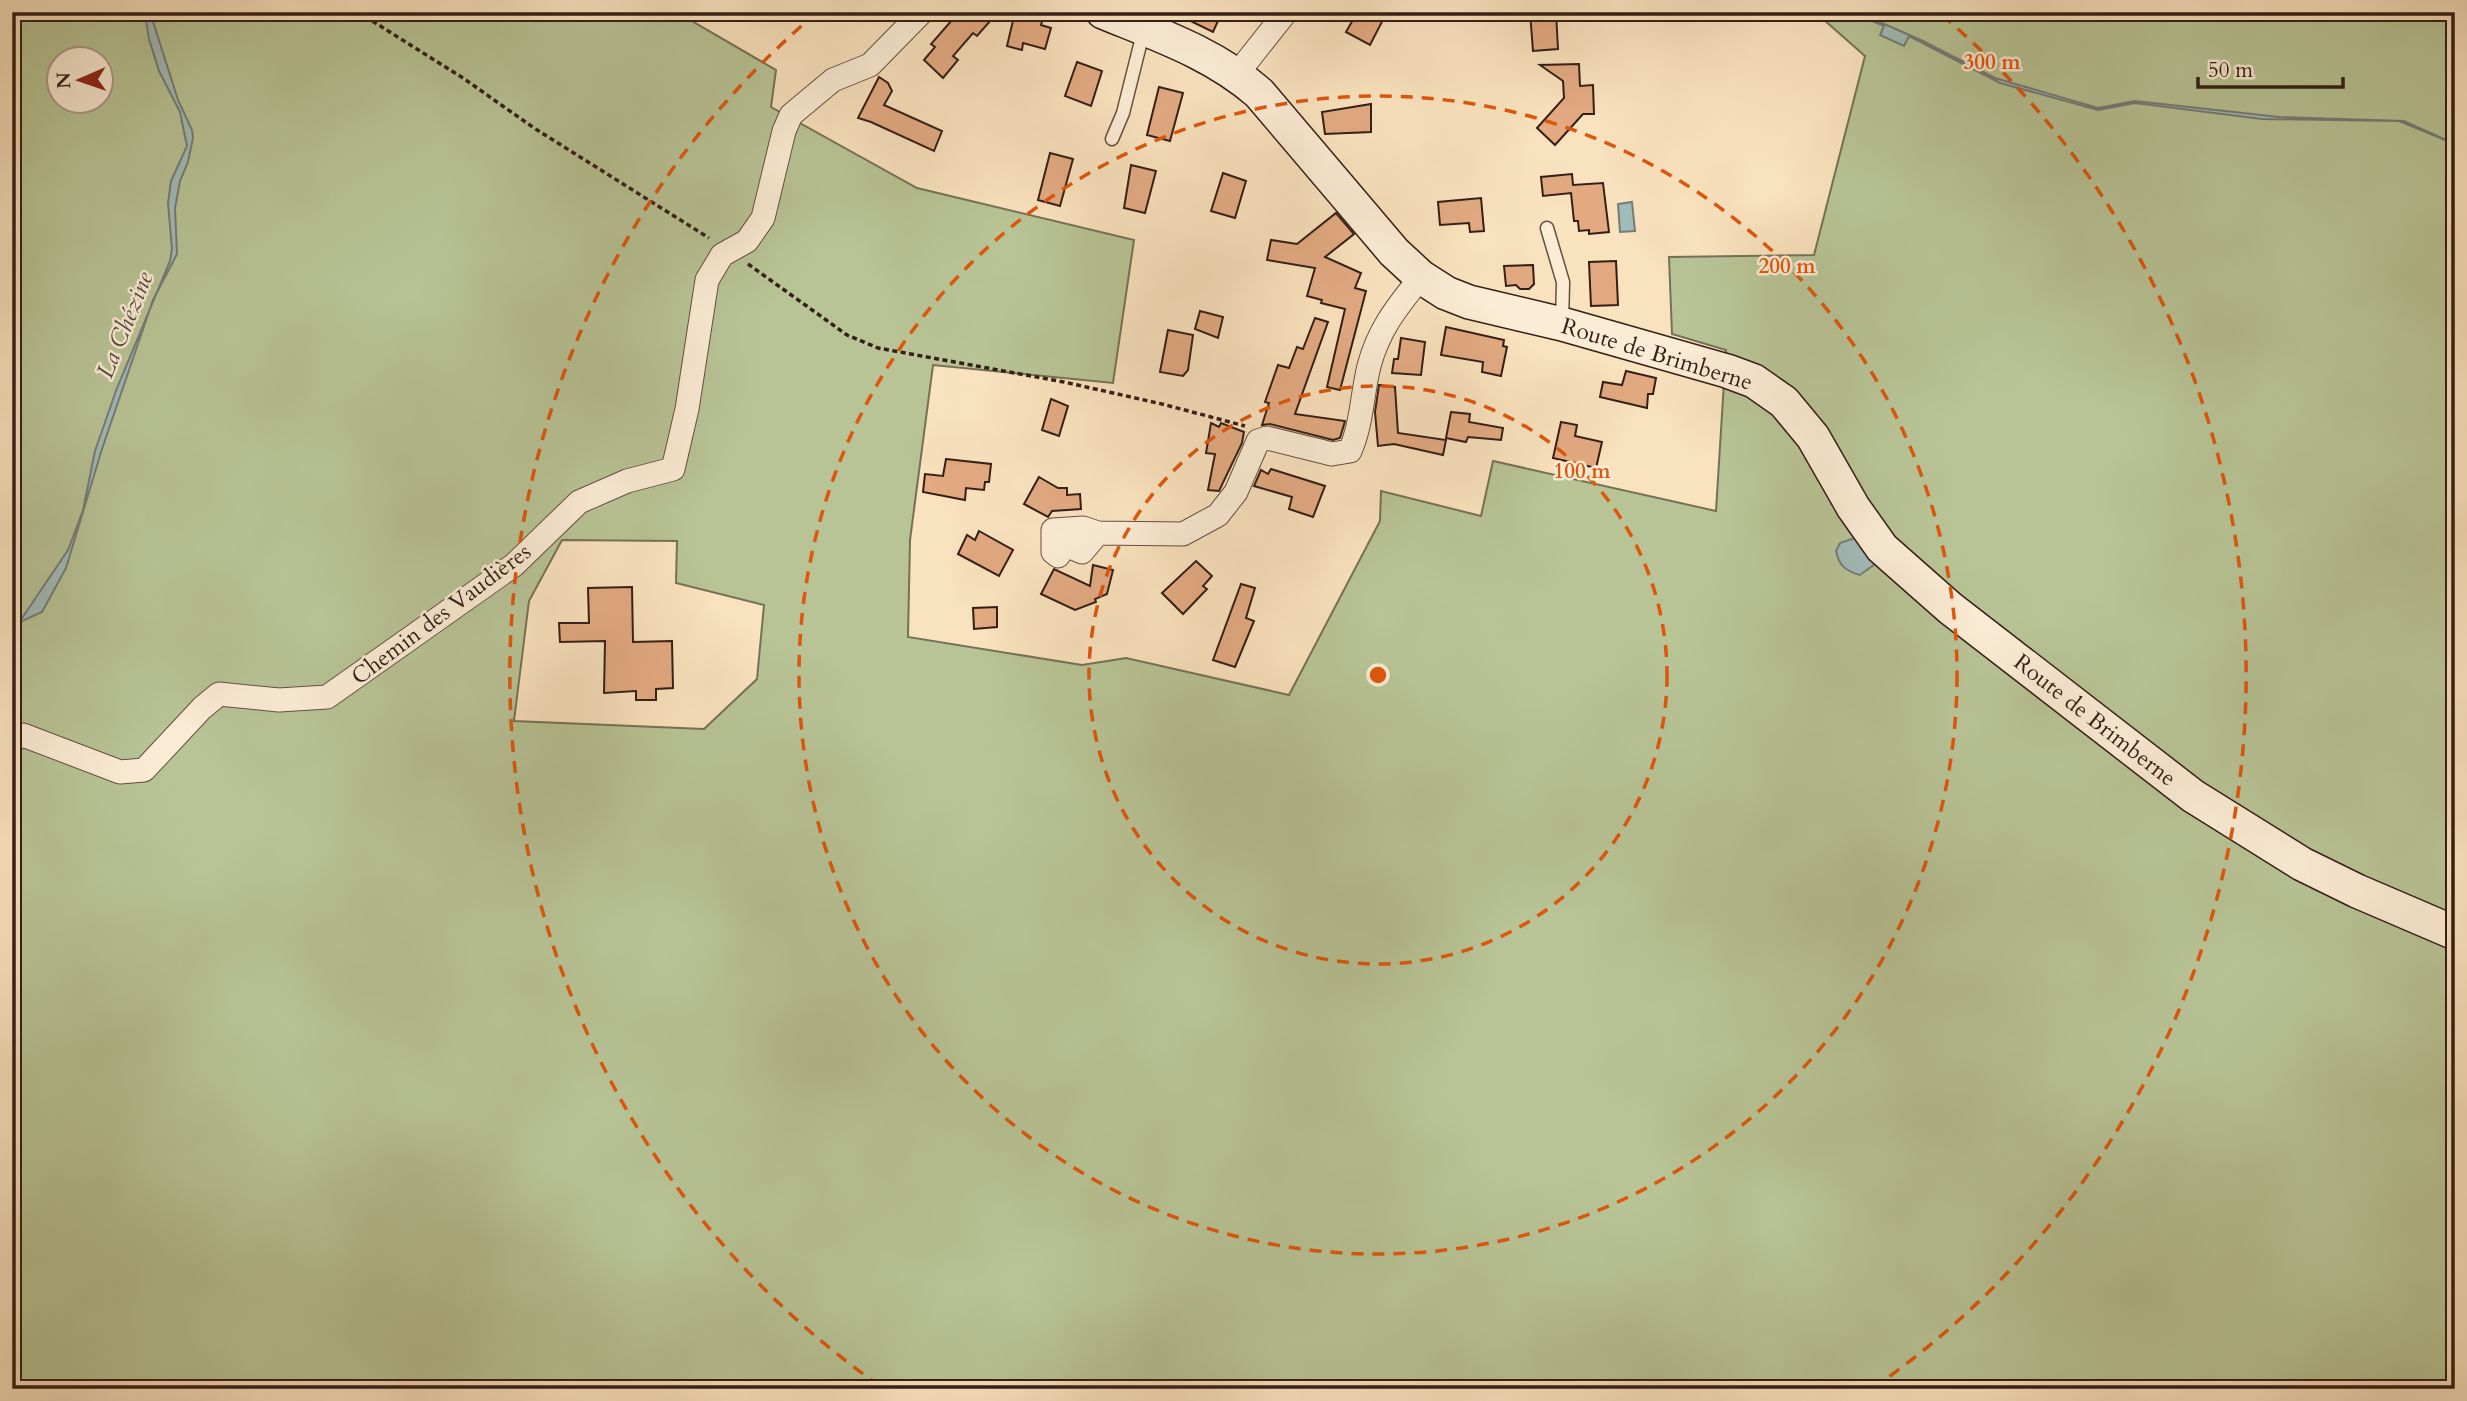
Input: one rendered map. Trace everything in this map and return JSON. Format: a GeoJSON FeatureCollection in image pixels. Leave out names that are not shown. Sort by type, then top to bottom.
{"type":"FeatureCollection","features":[{"type":"Feature","properties":{"kind":"street","name":"Chemin des Vaudières"},"geometry":{"type":"LineString","coordinates":[[12,741],[23,735],[121,772],[144,770],[202,708],[219,694],[279,700],[327,697],[514,565],[579,502],[627,481],[673,469],[687,409],[708,280],[722,255],[747,241],[763,218],[784,131],[791,115],[832,80],[870,65],[922,12]]}},
{"type":"Feature","properties":{"kind":"street","name":"Route de Brimberne"},"geometry":{"type":"LineString","coordinates":[[1103,12],[1205,54],[1237,74],[1259,93],[1394,252],[1421,277],[1446,293],[1469,302],[1562,324],[1754,381],[1784,402],[1813,437],[1853,507],[1882,548],[1950,608],[2193,796],[2302,864],[2455,933]]}},
{"type":"Feature","properties":{"kind":"street"},"geometry":{"type":"LineString","coordinates":[[1237,74],[1286,12]]}},
{"type":"Feature","properties":{"kind":"street"},"geometry":{"type":"LineString","coordinates":[[1098,533],[1183,534],[1218,515],[1236,492],[1258,441],[1267,438],[1332,454],[1350,451],[1357,435],[1369,365],[1387,320],[1421,277]]}},
{"type":"Feature","properties":{"kind":"lane"},"geometry":{"type":"LineString","coordinates":[[1112,139],[1123,113],[1144,29]]}},
{"type":"Feature","properties":{"kind":"lane"},"geometry":{"type":"LineString","coordinates":[[1547,228],[1563,282],[1562,324]]}},
{"type":"Feature","properties":{"kind":"path"},"geometry":{"type":"LineString","coordinates":[[358,12],[463,78],[534,128],[730,251],[847,335],[878,348],[1064,382],[1162,404],[1254,429]]}},
{"type":"Feature","properties":{"kind":"green space"},"geometry":{"type":"Polygon","coordinates":[[[12,12],[695,12],[692,21],[776,70],[771,107],[917,188],[1134,240],[1113,383],[933,365],[910,540],[908,637],[1082,665],[1126,658],[1289,695],[1380,521],[1381,491],[1481,516],[1493,461],[1716,511],[1726,350],[1672,334],[1669,257],[1814,255],[1865,56],[1815,12],[2455,12],[2455,1389],[12,1389],[12,12]],[[562,540],[529,601],[514,721],[704,729],[757,679],[764,605],[676,583],[677,541],[562,540]]]}},
{"type":"Feature","properties":{"kind":"water"},"geometry":{"type":"Polygon","coordinates":[[[141,12],[150,12],[193,138],[175,208],[177,254],[157,293],[172,249],[168,203],[171,181],[187,146],[180,112],[159,71],[146,20],[141,12]]]}},
{"type":"Feature","properties":{"kind":"water"},"geometry":{"type":"Polygon","coordinates":[[[1851,12],[1857,12],[1923,41],[1995,78],[2098,108],[2135,101],[2279,117],[2404,121],[2455,144],[2399,121],[2262,119],[2135,103],[2098,110],[2000,83],[1909,36],[1904,46],[1880,35],[1884,26],[1851,12]]]}},
{"type":"Feature","properties":{"kind":"water"},"geometry":{"type":"Polygon","coordinates":[[[1632,202],[1635,231],[1620,232],[1618,204],[1632,202]]]}},
{"type":"Feature","properties":{"kind":"water"},"geometry":{"type":"Polygon","coordinates":[[[150,310],[102,449],[66,568],[42,612],[22,621],[12,639],[12,633],[68,550],[83,510],[95,451],[117,388],[150,310]]]}},
{"type":"Feature","properties":{"kind":"water"},"geometry":{"type":"Polygon","coordinates":[[[1855,538],[1875,564],[1860,575],[1844,567],[1836,551],[1840,543],[1855,538]]]}},
{"type":"Feature","properties":{"kind":"building"},"geometry":{"type":"Polygon","coordinates":[[[959,12],[998,12],[977,36],[973,33],[953,56],[958,60],[943,78],[924,60],[935,47],[931,44],[959,12]]]}},
{"type":"Feature","properties":{"kind":"building"},"geometry":{"type":"Polygon","coordinates":[[[1015,12],[1043,18],[1041,25],[1051,28],[1045,49],[1023,43],[1022,50],[1007,46],[1015,12]]]}},
{"type":"Feature","properties":{"kind":"building"},"geometry":{"type":"Polygon","coordinates":[[[1172,12],[1222,12],[1213,32],[1172,12]]]}},
{"type":"Feature","properties":{"kind":"building"},"geometry":{"type":"Polygon","coordinates":[[[1360,12],[1387,12],[1370,45],[1346,32],[1360,12]]]}},
{"type":"Feature","properties":{"kind":"building"},"geometry":{"type":"Polygon","coordinates":[[[1530,12],[1556,12],[1558,49],[1533,51],[1530,12]]]}},
{"type":"Feature","properties":{"kind":"building"},"geometry":{"type":"Polygon","coordinates":[[[1077,62],[1102,71],[1091,106],[1065,96],[1077,62]]]}},
{"type":"Feature","properties":{"kind":"building"},"geometry":{"type":"Polygon","coordinates":[[[1579,64],[1580,86],[1593,85],[1594,114],[1583,114],[1555,145],[1537,128],[1564,98],[1563,81],[1540,65],[1579,64]]]}},
{"type":"Feature","properties":{"kind":"building"},"geometry":{"type":"Polygon","coordinates":[[[879,77],[888,83],[892,91],[884,105],[942,131],[934,151],[858,118],[879,77]]]}},
{"type":"Feature","properties":{"kind":"building"},"geometry":{"type":"Polygon","coordinates":[[[1159,87],[1183,93],[1170,141],[1147,135],[1159,87]]]}},
{"type":"Feature","properties":{"kind":"building"},"geometry":{"type":"Polygon","coordinates":[[[1371,104],[1371,132],[1325,134],[1322,112],[1371,104]]]}},
{"type":"Feature","properties":{"kind":"building"},"geometry":{"type":"Polygon","coordinates":[[[1050,153],[1073,159],[1060,206],[1038,200],[1050,153]]]}},
{"type":"Feature","properties":{"kind":"building"},"geometry":{"type":"Polygon","coordinates":[[[1131,165],[1156,171],[1145,213],[1124,208],[1131,165]]]}},
{"type":"Feature","properties":{"kind":"building"},"geometry":{"type":"Polygon","coordinates":[[[1223,173],[1246,181],[1235,218],[1211,211],[1223,173]]]}},
{"type":"Feature","properties":{"kind":"building"},"geometry":{"type":"Polygon","coordinates":[[[1572,174],[1573,185],[1603,183],[1609,232],[1589,234],[1589,230],[1579,231],[1578,221],[1574,221],[1571,193],[1543,196],[1541,177],[1572,174]]]}},
{"type":"Feature","properties":{"kind":"building"},"geometry":{"type":"Polygon","coordinates":[[[1481,198],[1484,231],[1470,232],[1469,223],[1440,225],[1438,202],[1481,198]]]}},
{"type":"Feature","properties":{"kind":"building"},"geometry":{"type":"Polygon","coordinates":[[[1336,213],[1354,234],[1325,257],[1361,273],[1355,288],[1366,291],[1340,390],[1327,387],[1345,309],[1307,296],[1315,268],[1267,260],[1271,240],[1297,244],[1336,213]]]}},
{"type":"Feature","properties":{"kind":"building"},"geometry":{"type":"Polygon","coordinates":[[[1616,261],[1618,305],[1591,306],[1589,262],[1616,261]]]}},
{"type":"Feature","properties":{"kind":"building"},"geometry":{"type":"Polygon","coordinates":[[[1533,265],[1534,284],[1529,289],[1520,289],[1516,285],[1506,286],[1504,266],[1533,265]]]}},
{"type":"Feature","properties":{"kind":"building"},"geometry":{"type":"Polygon","coordinates":[[[1200,311],[1223,317],[1218,338],[1195,329],[1200,311]]]}},
{"type":"Feature","properties":{"kind":"building"},"geometry":{"type":"Polygon","coordinates":[[[1315,318],[1328,322],[1295,414],[1345,421],[1340,438],[1333,440],[1270,424],[1262,425],[1269,403],[1265,402],[1278,365],[1289,368],[1297,347],[1303,349],[1315,318]]]}},
{"type":"Feature","properties":{"kind":"building"},"geometry":{"type":"Polygon","coordinates":[[[1446,327],[1504,340],[1503,346],[1507,347],[1501,376],[1482,372],[1483,362],[1441,355],[1446,327]]]}},
{"type":"Feature","properties":{"kind":"building"},"geometry":{"type":"Polygon","coordinates":[[[1168,330],[1193,335],[1188,370],[1183,376],[1160,372],[1168,330]]]}},
{"type":"Feature","properties":{"kind":"building"},"geometry":{"type":"Polygon","coordinates":[[[1401,338],[1425,342],[1421,375],[1392,373],[1394,359],[1398,359],[1401,338]]]}},
{"type":"Feature","properties":{"kind":"building"},"geometry":{"type":"Polygon","coordinates":[[[1626,371],[1656,378],[1653,394],[1648,394],[1647,408],[1600,397],[1603,382],[1622,385],[1626,371]]]}},
{"type":"Feature","properties":{"kind":"building"},"geometry":{"type":"Polygon","coordinates":[[[1379,385],[1395,387],[1398,433],[1446,440],[1443,455],[1394,444],[1378,446],[1375,412],[1379,385]]]}},
{"type":"Feature","properties":{"kind":"building"},"geometry":{"type":"Polygon","coordinates":[[[1051,399],[1068,406],[1059,436],[1042,430],[1051,399]]]}},
{"type":"Feature","properties":{"kind":"building"},"geometry":{"type":"Polygon","coordinates":[[[1451,412],[1470,414],[1469,422],[1503,428],[1501,440],[1468,437],[1466,442],[1446,438],[1451,412]]]}},
{"type":"Feature","properties":{"kind":"building"},"geometry":{"type":"Polygon","coordinates":[[[1561,422],[1577,425],[1575,436],[1602,442],[1596,468],[1553,458],[1561,422]]]}},
{"type":"Feature","properties":{"kind":"building"},"geometry":{"type":"Polygon","coordinates":[[[1211,423],[1219,427],[1221,423],[1244,432],[1242,443],[1219,491],[1208,490],[1215,454],[1206,453],[1211,423]]]}},
{"type":"Feature","properties":{"kind":"building"},"geometry":{"type":"Polygon","coordinates":[[[946,459],[991,464],[989,482],[985,482],[984,490],[966,488],[965,500],[923,492],[925,474],[943,476],[946,459]]]}},
{"type":"Feature","properties":{"kind":"building"},"geometry":{"type":"Polygon","coordinates":[[[1271,469],[1325,486],[1313,517],[1289,509],[1292,497],[1254,486],[1261,470],[1268,474],[1271,469]]]}},
{"type":"Feature","properties":{"kind":"building"},"geometry":{"type":"Polygon","coordinates":[[[1039,477],[1058,488],[1067,488],[1067,495],[1080,494],[1081,509],[1052,511],[1048,517],[1024,504],[1039,477]]]}},
{"type":"Feature","properties":{"kind":"building"},"geometry":{"type":"Polygon","coordinates":[[[979,531],[1013,550],[999,576],[958,554],[967,535],[975,540],[979,531]]]}},
{"type":"Feature","properties":{"kind":"building"},"geometry":{"type":"Polygon","coordinates":[[[1196,561],[1212,576],[1203,586],[1207,589],[1183,614],[1162,593],[1196,561]]]}},
{"type":"Feature","properties":{"kind":"building"},"geometry":{"type":"Polygon","coordinates":[[[1093,565],[1113,570],[1107,594],[1095,599],[1096,602],[1075,610],[1041,594],[1054,569],[1090,586],[1093,565]]]}},
{"type":"Feature","properties":{"kind":"building"},"geometry":{"type":"Polygon","coordinates":[[[1241,584],[1255,588],[1246,618],[1254,621],[1235,667],[1213,660],[1241,584]]]}},
{"type":"Feature","properties":{"kind":"building"},"geometry":{"type":"Polygon","coordinates":[[[632,587],[633,642],[672,641],[673,688],[656,689],[656,700],[636,700],[636,691],[604,693],[605,641],[560,642],[559,623],[589,623],[588,588],[632,587]]]}},
{"type":"Feature","properties":{"kind":"building"},"geometry":{"type":"Polygon","coordinates":[[[997,607],[997,627],[974,629],[973,608],[997,607]]]}},
{"type":"Feature","properties":{"kind":"water label","name":"La Chézine"},"geometry":{"type":"Point","coordinates":[125,325]}}]}
